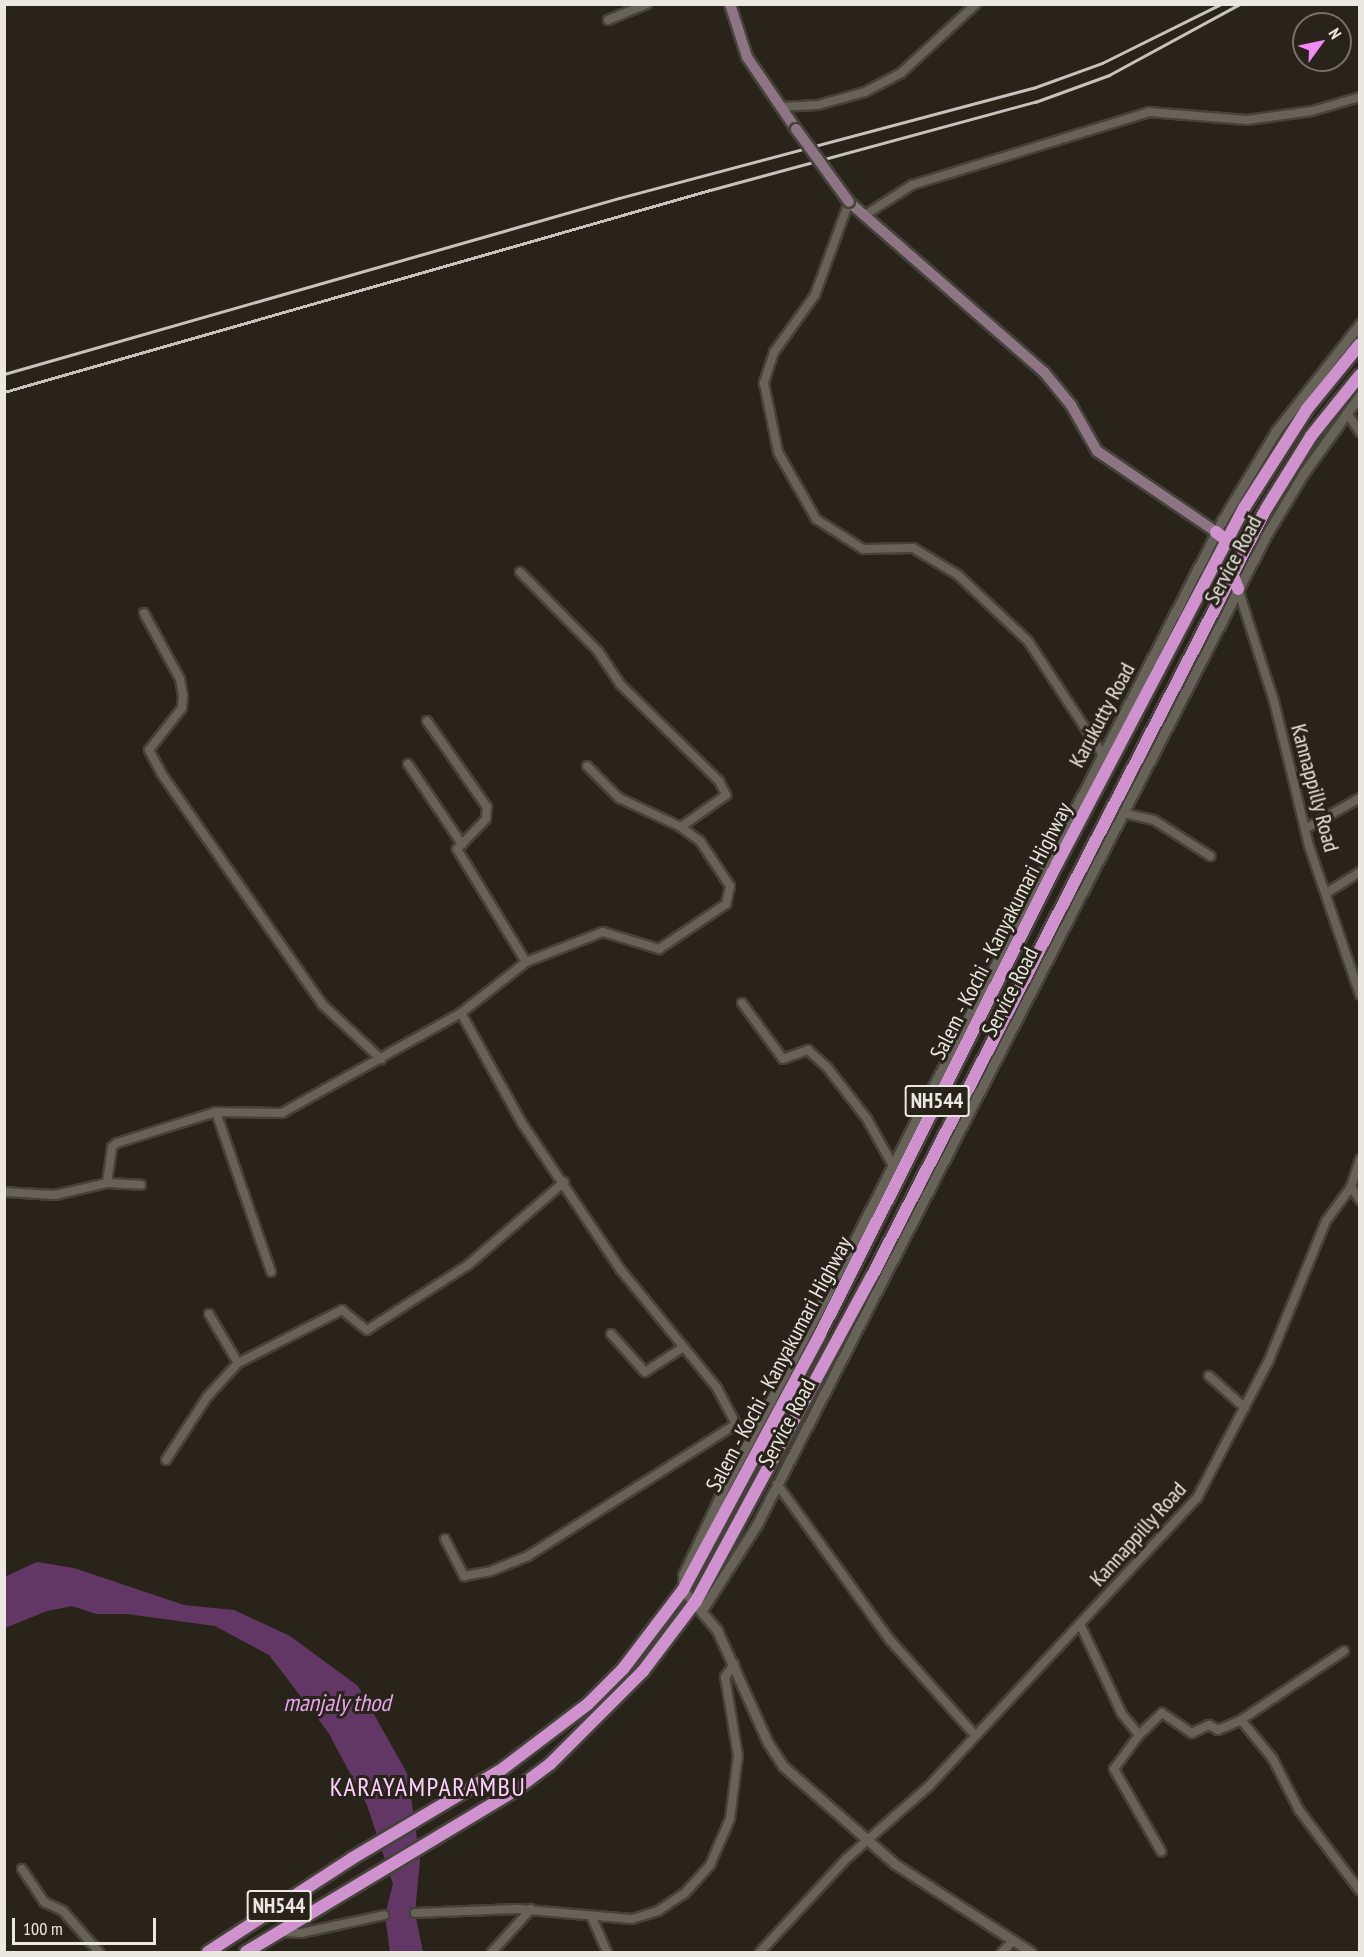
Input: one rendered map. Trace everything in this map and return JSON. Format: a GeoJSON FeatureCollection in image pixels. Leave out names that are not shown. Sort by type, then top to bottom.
{"type":"FeatureCollection","features":[{"type":"Feature","properties":{"kind":"highway","name":"Salem - Kochi - Kanyakumari Highway"},"geometry":{"type":"LineString","coordinates":[[208,1953],[351,1859],[501,1770],[588,1704],[623,1669],[682,1590],[820,1334],[1057,864],[1227,541],[1281,446],[1359,344]]}},
{"type":"Feature","properties":{"kind":"highway","name":"Salem - Kochi - Kanyakumari Highway"},"geometry":{"type":"LineString","coordinates":[[276,1932],[463,1822],[550,1764],[643,1671],[699,1605],[867,1286],[1232,573],[1311,436],[1359,375]]}},
{"type":"Feature","properties":{"kind":"highway"},"geometry":{"type":"LineString","coordinates":[[1216,532],[1227,541]]}},
{"type":"Feature","properties":{"kind":"highway"},"geometry":{"type":"LineString","coordinates":[[1232,573],[1238,589]]}},
{"type":"Feature","properties":{"kind":"highway","name":"NH544"},"geometry":{"type":"LineString","coordinates":[[246,1953],[276,1932]]}},
{"type":"Feature","properties":{"kind":"main road"},"geometry":{"type":"LineString","coordinates":[[730,4],[747,57],[849,202],[1044,372],[1071,405],[1097,451],[1216,532]]}},
{"type":"Feature","properties":{"kind":"street"},"geometry":{"type":"LineString","coordinates":[[608,20],[647,4]]}},
{"type":"Feature","properties":{"kind":"street"},"geometry":{"type":"LineString","coordinates":[[780,106],[819,105],[865,92],[901,73],[976,4]]}},
{"type":"Feature","properties":{"kind":"street"},"geometry":{"type":"LineString","coordinates":[[865,215],[912,184],[1149,112],[1247,120],[1312,111],[1359,97]]}},
{"type":"Feature","properties":{"kind":"street"},"geometry":{"type":"LineString","coordinates":[[849,202],[815,295],[774,352],[764,382],[778,452],[816,519],[863,549],[914,548],[958,574],[1028,641],[1103,755]]}},
{"type":"Feature","properties":{"kind":"street","name":"Karukutty Road"},"geometry":{"type":"LineString","coordinates":[[682,1590],[683,1575],[751,1436],[1216,532],[1276,431],[1359,324]]}},
{"type":"Feature","properties":{"kind":"street","name":"Service Road"},"geometry":{"type":"LineString","coordinates":[[699,1605],[735,1563],[777,1484],[1238,589],[1303,474],[1359,395]]}},
{"type":"Feature","properties":{"kind":"street"},"geometry":{"type":"LineString","coordinates":[[1347,413],[1359,432]]}},
{"type":"Feature","properties":{"kind":"street"},"geometry":{"type":"LineString","coordinates":[[520,572],[598,651],[620,684],[719,781],[726,795],[681,827]]}},
{"type":"Feature","properties":{"kind":"street","name":"Kannappilly Road"},"geometry":{"type":"LineString","coordinates":[[1238,589],[1274,701],[1305,829],[1328,892],[1359,995]]}},
{"type":"Feature","properties":{"kind":"street"},"geometry":{"type":"LineString","coordinates":[[144,613],[180,679],[183,696],[182,708],[149,750],[161,773],[322,1004],[381,1059]]}},
{"type":"Feature","properties":{"kind":"street"},"geometry":{"type":"LineString","coordinates":[[427,721],[487,807],[486,819],[457,849],[471,877],[526,962]]}},
{"type":"Feature","properties":{"kind":"street"},"geometry":{"type":"LineString","coordinates":[[408,764],[462,844]]}},
{"type":"Feature","properties":{"kind":"street"},"geometry":{"type":"LineString","coordinates":[[107,1183],[112,1147],[117,1143],[216,1112],[282,1113],[460,1013],[526,962],[603,932],[659,949],[726,904],[730,886],[700,841],[681,827],[620,798],[587,766]]}},
{"type":"Feature","properties":{"kind":"street"},"geometry":{"type":"LineString","coordinates":[[1305,829],[1359,798]]}},
{"type":"Feature","properties":{"kind":"street"},"geometry":{"type":"LineString","coordinates":[[1123,813],[1154,820],[1210,856]]}},
{"type":"Feature","properties":{"kind":"street"},"geometry":{"type":"LineString","coordinates":[[1328,892],[1359,872]]}},
{"type":"Feature","properties":{"kind":"street"},"geometry":{"type":"LineString","coordinates":[[742,1003],[783,1059],[808,1050],[827,1067],[867,1119],[892,1164]]}},
{"type":"Feature","properties":{"kind":"street"},"geometry":{"type":"LineString","coordinates":[[460,1013],[522,1123],[564,1182],[620,1269],[717,1388],[736,1424],[751,1436]]}},
{"type":"Feature","properties":{"kind":"street"},"geometry":{"type":"LineString","coordinates":[[216,1112],[271,1272]]}},
{"type":"Feature","properties":{"kind":"street","name":"Kannappilly Road"},"geometry":{"type":"LineString","coordinates":[[760,1953],[869,1838],[929,1786],[1197,1498],[1245,1408],[1326,1221],[1351,1187],[1359,1159]]}},
{"type":"Feature","properties":{"kind":"street"},"geometry":{"type":"LineString","coordinates":[[166,1460],[207,1397],[238,1363],[342,1310],[367,1330],[468,1265],[564,1182]]}},
{"type":"Feature","properties":{"kind":"street"},"geometry":{"type":"LineString","coordinates":[[4,1192],[55,1195],[107,1183],[141,1185]]}},
{"type":"Feature","properties":{"kind":"street"},"geometry":{"type":"LineString","coordinates":[[1351,1187],[1359,1200]]}},
{"type":"Feature","properties":{"kind":"street"},"geometry":{"type":"LineString","coordinates":[[209,1314],[238,1363]]}},
{"type":"Feature","properties":{"kind":"street"},"geometry":{"type":"LineString","coordinates":[[611,1334],[644,1372],[682,1347]]}},
{"type":"Feature","properties":{"kind":"street"},"geometry":{"type":"LineString","coordinates":[[1209,1376],[1245,1408]]}},
{"type":"Feature","properties":{"kind":"street"},"geometry":{"type":"LineString","coordinates":[[445,1539],[464,1576],[491,1571],[528,1556],[736,1424]]}},
{"type":"Feature","properties":{"kind":"street"},"geometry":{"type":"LineString","coordinates":[[777,1484],[890,1640],[975,1735]]}},
{"type":"Feature","properties":{"kind":"street"},"geometry":{"type":"LineString","coordinates":[[682,1590],[699,1605],[734,1664],[768,1743],[783,1766],[869,1838],[895,1863],[1031,1953]]}},
{"type":"Feature","properties":{"kind":"street"},"geometry":{"type":"LineString","coordinates":[[1080,1624],[1122,1714],[1139,1735]]}},
{"type":"Feature","properties":{"kind":"street"},"geometry":{"type":"LineString","coordinates":[[1161,1851],[1114,1769],[1139,1735],[1162,1713],[1192,1733],[1209,1725],[1218,1730],[1241,1720],[1344,1651]]}},
{"type":"Feature","properties":{"kind":"street"},"geometry":{"type":"LineString","coordinates":[[415,1913],[531,1909],[592,1918],[632,1919],[667,1906],[699,1879],[718,1851],[730,1820],[738,1771],[736,1727],[725,1677],[734,1664]]}},
{"type":"Feature","properties":{"kind":"street"},"geometry":{"type":"LineString","coordinates":[[1241,1720],[1273,1759],[1299,1810],[1359,1891]]}},
{"type":"Feature","properties":{"kind":"street"},"geometry":{"type":"LineString","coordinates":[[22,1869],[44,1902],[63,1911],[99,1953]]}},
{"type":"Feature","properties":{"kind":"street"},"geometry":{"type":"LineString","coordinates":[[492,1953],[531,1909]]}},
{"type":"Feature","properties":{"kind":"street"},"geometry":{"type":"LineString","coordinates":[[276,1932],[301,1933],[384,1915]]}},
{"type":"Feature","properties":{"kind":"street"},"geometry":{"type":"LineString","coordinates":[[592,1918],[607,1953]]}},
{"type":"Feature","properties":{"kind":"street"},"geometry":{"type":"LineString","coordinates":[[1002,1953],[1013,1941]]}},
{"type":"Feature","properties":{"kind":"water","name":"manjaly thod"},"geometry":{"type":"Polygon","coordinates":[[[37,1562],[74,1568],[184,1605],[234,1610],[290,1636],[358,1686],[408,1775],[420,1860],[415,1913],[423,1952],[390,1952],[385,1915],[393,1884],[367,1805],[328,1732],[269,1655],[215,1626],[127,1614],[96,1614],[72,1606],[47,1611],[5,1628],[4,1577],[37,1562]]]}},
{"type":"Feature","properties":{"kind":"railway"},"geometry":{"type":"LineString","coordinates":[[4,374],[619,198],[1033,88],[1102,63],[1221,4]]}},
{"type":"Feature","properties":{"kind":"railway"},"geometry":{"type":"LineString","coordinates":[[4,392],[710,190],[1035,102],[1109,75],[1240,4]]}},
{"type":"Feature","properties":{"kind":"district","name":"KARAYAMPARAMBU"},"geometry":{"type":"Point","coordinates":[428,1787]}}]}
